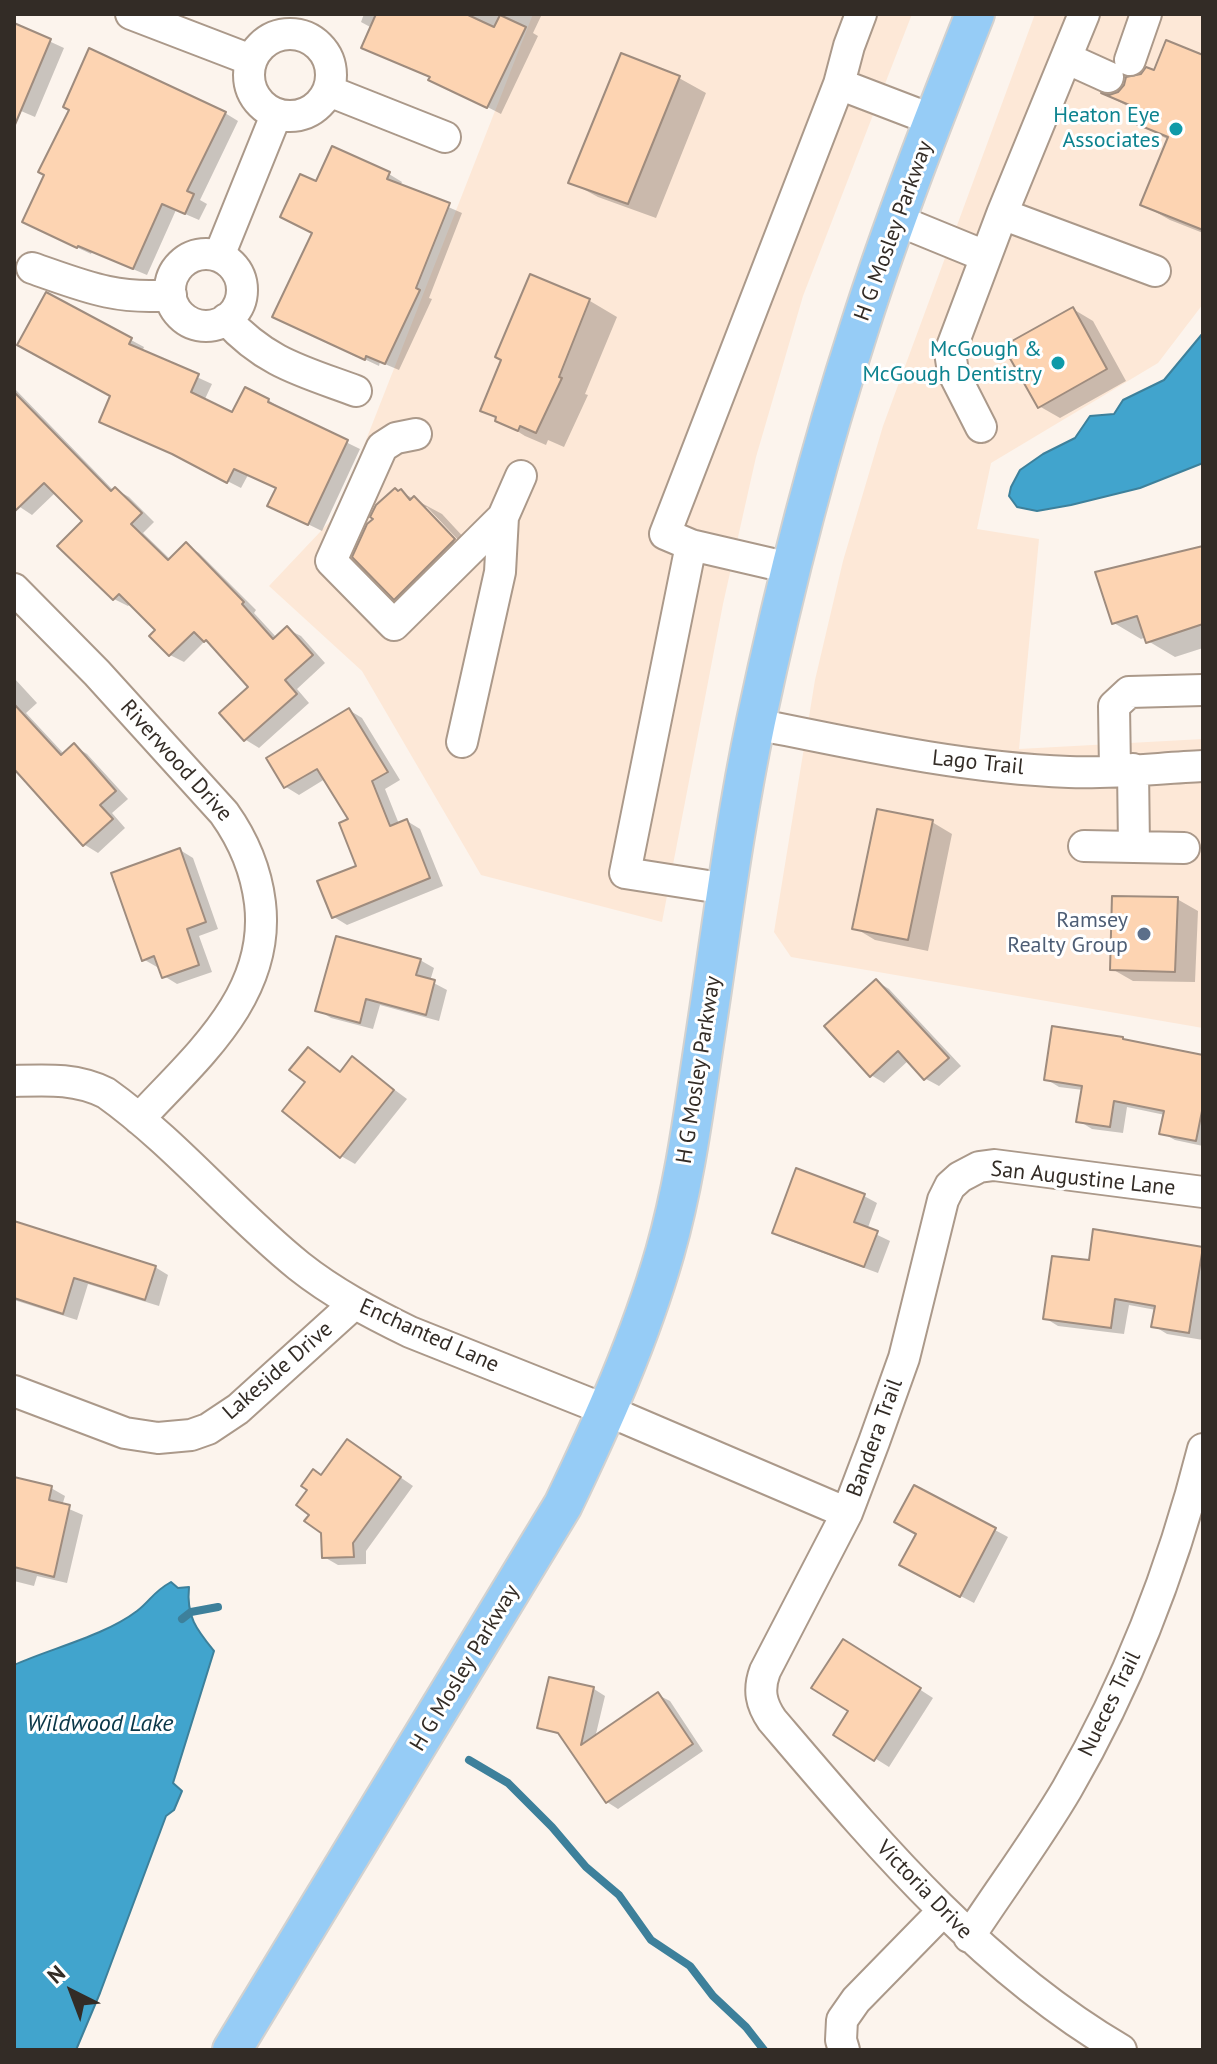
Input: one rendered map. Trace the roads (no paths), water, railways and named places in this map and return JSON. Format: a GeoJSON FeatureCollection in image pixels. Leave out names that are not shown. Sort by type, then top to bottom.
{"type":"FeatureCollection","features":[{"type":"Feature","properties":{"kind":"main road","name":"H G Mosley Parkway"},"geometry":{"type":"LineString","coordinates":[[232,2050],[563,1505],[606,1410],[651,1296],[677,1203],[756,724],[790,568],[840,388],[933,120],[975,14]]}},
{"type":"Feature","properties":{"kind":"street"},"geometry":{"type":"LineString","coordinates":[[131,14],[251,60]]}},
{"type":"Feature","properties":{"kind":"street"},"geometry":{"type":"LineString","coordinates":[[790,568],[691,545],[665,534],[839,84],[861,14]]}},
{"type":"Feature","properties":{"kind":"street"},"geometry":{"type":"LineString","coordinates":[[981,427],[953,372],[950,352],[985,256],[1084,14]]}},
{"type":"Feature","properties":{"kind":"street"},"geometry":{"type":"LineString","coordinates":[[1066,58],[1119,69],[1146,14]]}},
{"type":"Feature","properties":{"kind":"street"},"geometry":{"type":"LineString","coordinates":[[311,26],[331,66],[329,91],[322,102],[301,116],[276,115],[264,108],[249,86],[251,60],[268,40],[311,26]]}},
{"type":"Feature","properties":{"kind":"street"},"geometry":{"type":"LineString","coordinates":[[839,84],[933,120]]}},
{"type":"Feature","properties":{"kind":"street"},"geometry":{"type":"LineString","coordinates":[[329,91],[445,137]]}},
{"type":"Feature","properties":{"kind":"street"},"geometry":{"type":"LineString","coordinates":[[219,256],[276,115]]}},
{"type":"Feature","properties":{"kind":"street"},"geometry":{"type":"LineString","coordinates":[[1002,214],[1155,271]]}},
{"type":"Feature","properties":{"kind":"street"},"geometry":{"type":"LineString","coordinates":[[897,220],[985,256]]}},
{"type":"Feature","properties":{"kind":"street"},"geometry":{"type":"LineString","coordinates":[[209,254],[219,256],[237,270],[242,291],[240,302],[226,319],[207,325],[187,320],[174,305],[171,295],[174,274],[188,259],[209,254]]}},
{"type":"Feature","properties":{"kind":"street"},"geometry":{"type":"LineString","coordinates":[[32,268],[106,293],[142,298],[171,295]]}},
{"type":"Feature","properties":{"kind":"street"},"geometry":{"type":"LineString","coordinates":[[226,319],[262,353],[356,391]]}},
{"type":"Feature","properties":{"kind":"street"},"geometry":{"type":"LineString","coordinates":[[416,434],[396,438],[382,447],[331,561],[394,625],[503,517]]}},
{"type":"Feature","properties":{"kind":"street"},"geometry":{"type":"LineString","coordinates":[[462,742],[500,572],[503,517],[521,476]]}},
{"type":"Feature","properties":{"kind":"street"},"geometry":{"type":"LineString","coordinates":[[691,545],[625,873],[727,889]]}},
{"type":"Feature","properties":{"kind":"street","name":"Riverwood Drive"},"geometry":{"type":"LineString","coordinates":[[14,589],[97,673],[224,813],[235,828],[255,873],[262,935],[258,961],[247,988],[218,1032],[139,1119]]}},
{"type":"Feature","properties":{"kind":"street"},"geometry":{"type":"LineString","coordinates":[[1134,847],[1114,706],[1129,692],[1203,690]]}},
{"type":"Feature","properties":{"kind":"street","name":"Lago Trail"},"geometry":{"type":"LineString","coordinates":[[756,724],[933,759],[1071,772],[1203,766]]}},
{"type":"Feature","properties":{"kind":"street"},"geometry":{"type":"LineString","coordinates":[[1084,846],[1184,848]]}},
{"type":"Feature","properties":{"kind":"street","name":"Enchanted Lane"},"geometry":{"type":"LineString","coordinates":[[14,1081],[55,1079],[92,1086],[115,1100],[290,1258],[354,1304],[410,1332],[606,1410],[847,1513]]}},
{"type":"Feature","properties":{"kind":"street","name":"San Augustine Lane"},"geometry":{"type":"LineString","coordinates":[[965,1174],[979,1167],[1001,1165],[1203,1192]]}},
{"type":"Feature","properties":{"kind":"street","name":"Bandera Trail"},"geometry":{"type":"LineString","coordinates":[[761,1695],[765,1671],[847,1513],[904,1358],[940,1210],[950,1186],[965,1174]]}},
{"type":"Feature","properties":{"kind":"street","name":"Lakeside Drive"},"geometry":{"type":"LineString","coordinates":[[14,1391],[125,1433],[158,1438],[191,1435],[208,1429],[238,1409],[354,1304]]}},
{"type":"Feature","properties":{"kind":"street","name":"Nueces Trail"},"geometry":{"type":"LineString","coordinates":[[969,1937],[1066,1791],[1103,1724],[1163,1586],[1182,1531],[1203,1449]]}},
{"type":"Feature","properties":{"kind":"street","name":"Victoria Drive"},"geometry":{"type":"LineString","coordinates":[[761,1695],[772,1720],[890,1858],[942,1912],[1073,2020],[1121,2050]]}},
{"type":"Feature","properties":{"kind":"street"},"geometry":{"type":"LineString","coordinates":[[844,2050],[842,2020],[856,2000],[942,1912]]}},
{"type":"Feature","properties":{"kind":"water"},"geometry":{"type":"Polygon","coordinates":[[[1203,333],[1203,463],[1140,488],[1071,505],[1037,511],[1017,507],[1009,496],[1020,470],[1075,438],[1090,416],[1114,414],[1123,400],[1164,380],[1203,333]]]}},
{"type":"Feature","properties":{"kind":"water","name":"Wildwood Lake"},"geometry":{"type":"Polygon","coordinates":[[[171,1582],[178,1588],[189,1587],[189,1607],[194,1622],[214,1651],[173,1783],[182,1791],[174,1810],[166,1816],[76,2050],[14,2050],[14,1665],[109,1628],[137,1611],[171,1582]]]}},
{"type":"Feature","properties":{"kind":"waterway"},"geometry":{"type":"LineString","coordinates":[[182,1619],[191,1612],[218,1607]]}},
{"type":"Feature","properties":{"kind":"waterway"},"geometry":{"type":"LineString","coordinates":[[469,1760],[508,1783],[586,1867],[619,1895],[651,1940],[690,1966],[713,1996],[746,2027],[764,2050]]}},
{"type":"Feature","properties":{"kind":"place","name":"Heaton Eye Associates"},"geometry":{"type":"Point","coordinates":[1176,129]}},
{"type":"Feature","properties":{"kind":"place","name":"McGough & McGough Dentistry"},"geometry":{"type":"Point","coordinates":[1058,363]}},
{"type":"Feature","properties":{"kind":"place","name":"Ramsey Realty Group"},"geometry":{"type":"Point","coordinates":[1144,934]}}]}
